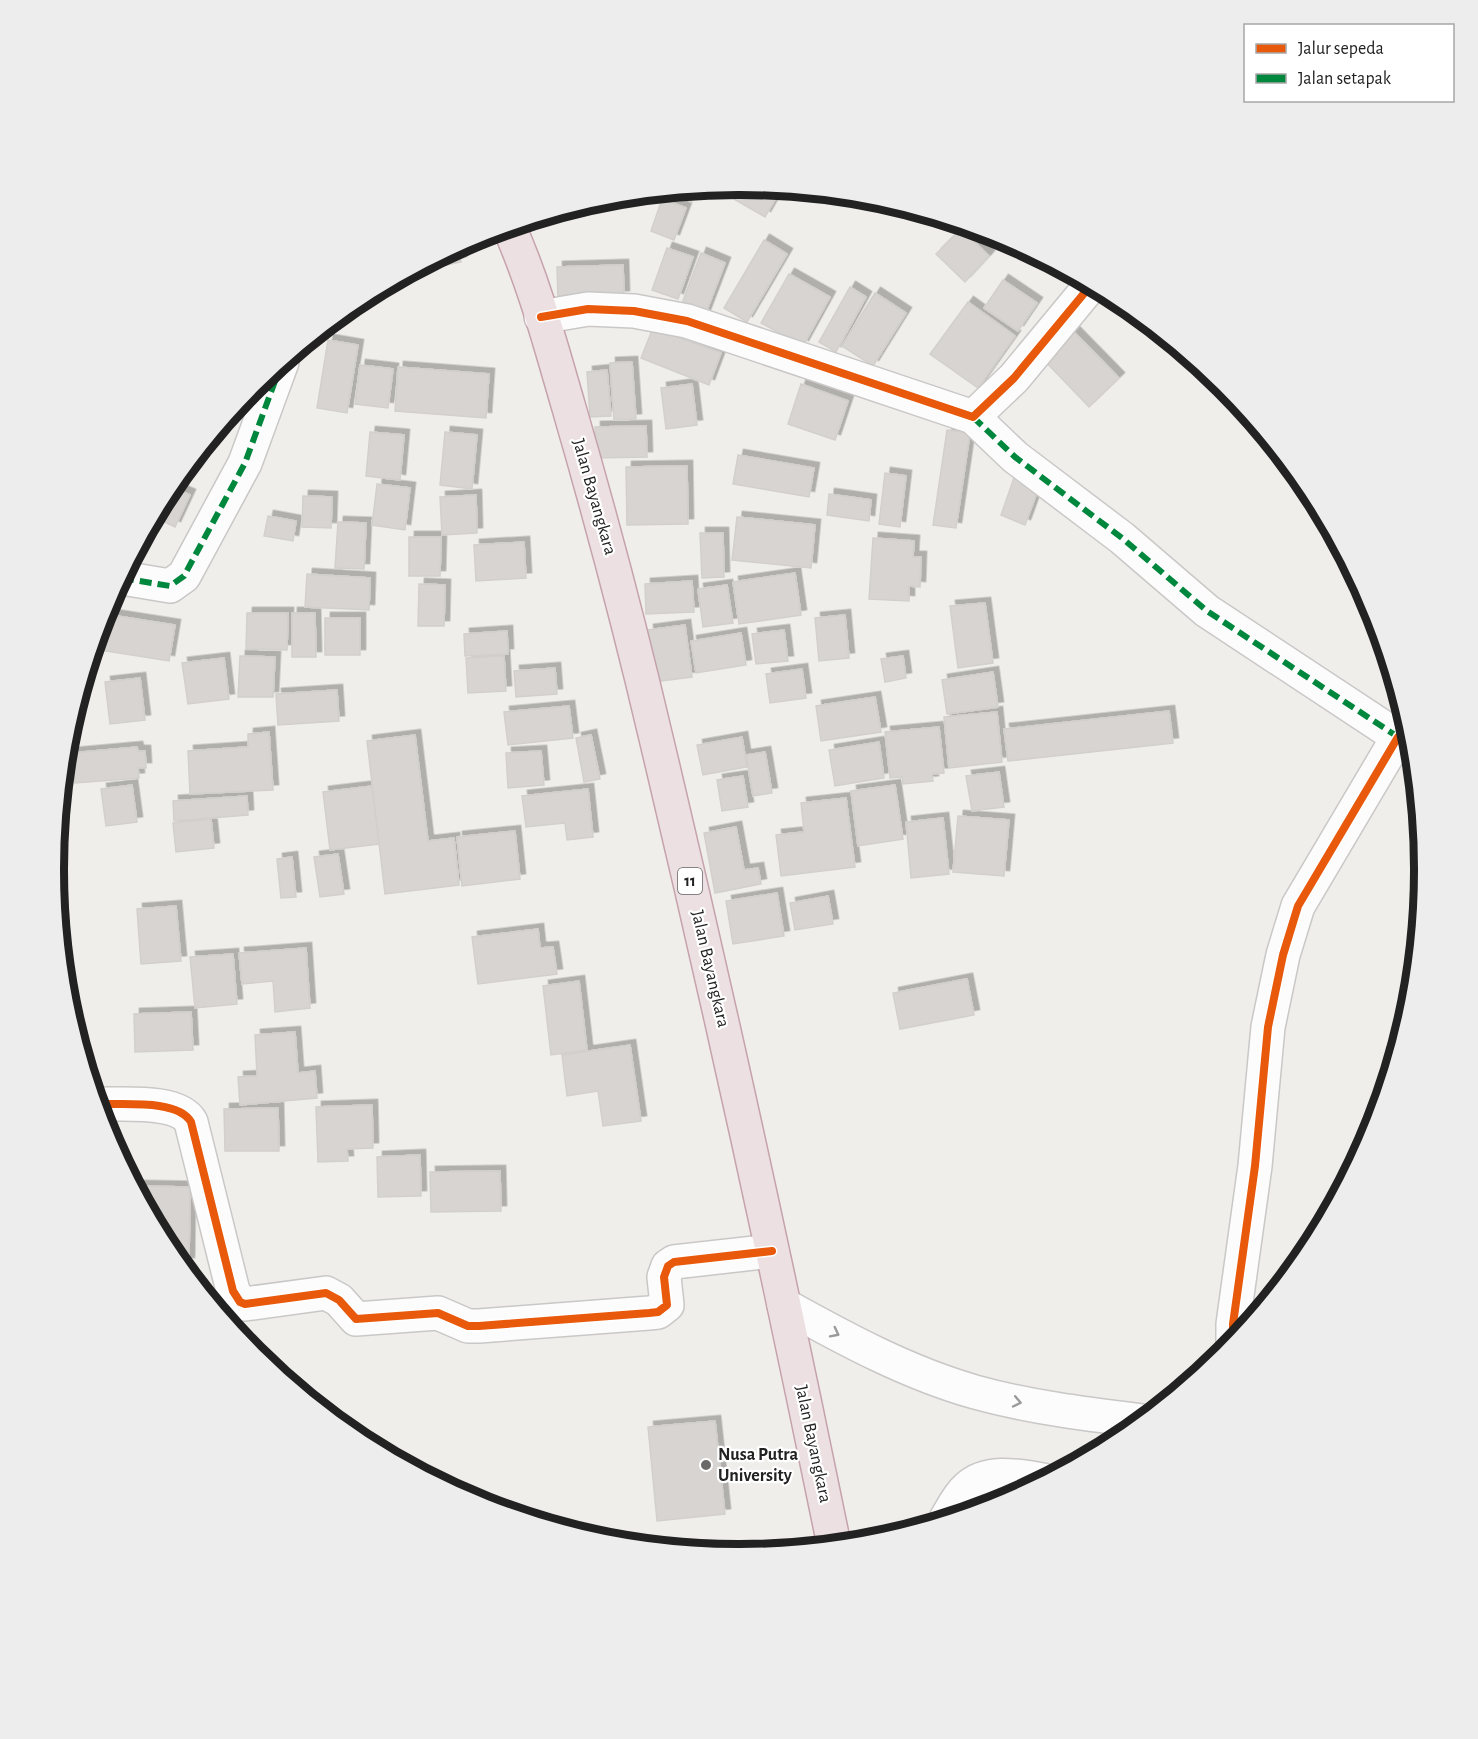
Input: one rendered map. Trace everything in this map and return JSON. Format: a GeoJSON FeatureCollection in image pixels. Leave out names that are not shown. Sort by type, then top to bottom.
{"type":"FeatureCollection","features":[{"type":"Feature","properties":{"kind":"highway","name":"Jalan Bayangkara"},"geometry":{"type":"LineString","coordinates":[[512,235],[542,317],[615,571],[634,646],[705,948],[832,1537]]}},
{"type":"Feature","properties":{"kind":"street"},"geometry":{"type":"LineString","coordinates":[[973,417],[1014,378],[1086,291]]}},
{"type":"Feature","properties":{"kind":"street"},"geometry":{"type":"LineString","coordinates":[[542,317],[588,309],[634,311],[687,321],[973,417],[1015,457],[1122,538],[1207,611],[1399,730]]}},
{"type":"Feature","properties":{"kind":"street"},"geometry":{"type":"LineString","coordinates":[[130,579],[170,586],[184,576],[245,463],[275,380]]}},
{"type":"Feature","properties":{"kind":"street"},"geometry":{"type":"LineString","coordinates":[[1234,1327],[1255,1166],[1263,1069],[1274,990],[1283,955],[1298,906],[1401,736]]}},
{"type":"Feature","properties":{"kind":"street"},"geometry":{"type":"LineString","coordinates":[[107,1104],[166,1106],[187,1114],[191,1122],[233,1291],[240,1302],[245,1304],[326,1293],[339,1300],[356,1319],[438,1313],[468,1326],[650,1313],[658,1312],[667,1305],[664,1276],[668,1266],[674,1262],[772,1251]]}},
{"type":"Feature","properties":{"kind":"street"},"geometry":{"type":"LineString","coordinates":[[784,1305],[869,1350],[974,1392],[1022,1403],[1130,1419]]}},
{"type":"Feature","properties":{"kind":"street"},"geometry":{"type":"LineString","coordinates":[[953,1509],[967,1487],[991,1476],[1008,1474],[1029,1478]]}},
{"type":"Feature","properties":{"kind":"building"},"geometry":{"type":"Polygon","coordinates":[[[727,195],[777,196],[765,217],[727,195]]]}},
{"type":"Feature","properties":{"kind":"building"},"geometry":{"type":"Polygon","coordinates":[[[694,196],[691,202],[683,197],[694,196]]]}},
{"type":"Feature","properties":{"kind":"building"},"geometry":{"type":"Polygon","coordinates":[[[662,200],[686,208],[674,240],[651,231],[662,200]]]}},
{"type":"Feature","properties":{"kind":"building"},"geometry":{"type":"Polygon","coordinates":[[[958,232],[967,235],[989,256],[965,282],[936,254],[958,232]]]}},
{"type":"Feature","properties":{"kind":"building"},"geometry":{"type":"Polygon","coordinates":[[[764,240],[787,254],[747,322],[724,308],[764,240]]]}},
{"type":"Feature","properties":{"kind":"building"},"geometry":{"type":"Polygon","coordinates":[[[667,248],[693,257],[678,299],[652,290],[667,248]]]}},
{"type":"Feature","properties":{"kind":"building"},"geometry":{"type":"Polygon","coordinates":[[[701,253],[725,263],[705,315],[681,306],[701,253]]]}},
{"type":"Feature","properties":{"kind":"building"},"geometry":{"type":"Polygon","coordinates":[[[459,256],[461,262],[437,267],[459,256]]]}},
{"type":"Feature","properties":{"kind":"building"},"geometry":{"type":"Polygon","coordinates":[[[623,265],[624,296],[558,298],[557,267],[623,265]]]}},
{"type":"Feature","properties":{"kind":"building"},"geometry":{"type":"Polygon","coordinates":[[[789,274],[830,297],[803,346],[761,323],[789,274]]]}},
{"type":"Feature","properties":{"kind":"building"},"geometry":{"type":"Polygon","coordinates":[[[1003,280],[1037,303],[1018,331],[984,308],[1003,280]]]}},
{"type":"Feature","properties":{"kind":"building"},"geometry":{"type":"Polygon","coordinates":[[[850,287],[866,297],[836,352],[819,342],[850,287]]]}},
{"type":"Feature","properties":{"kind":"building"},"geometry":{"type":"Polygon","coordinates":[[[875,293],[906,313],[873,366],[842,346],[875,293]]]}},
{"type":"Feature","properties":{"kind":"building"},"geometry":{"type":"Polygon","coordinates":[[[968,302],[1015,336],[978,388],[930,354],[968,302]]]}},
{"type":"Feature","properties":{"kind":"building"},"geometry":{"type":"Polygon","coordinates":[[[653,328],[721,353],[709,385],[641,358],[653,328]]]}},
{"type":"Feature","properties":{"kind":"building"},"geometry":{"type":"Polygon","coordinates":[[[1073,331],[1119,378],[1089,407],[1043,359],[1073,331]]]}},
{"type":"Feature","properties":{"kind":"building"},"geometry":{"type":"Polygon","coordinates":[[[328,340],[358,345],[347,413],[317,408],[328,340]]]}},
{"type":"Feature","properties":{"kind":"building"},"geometry":{"type":"Polygon","coordinates":[[[632,362],[636,419],[614,420],[610,363],[632,362]]]}},
{"type":"Feature","properties":{"kind":"building"},"geometry":{"type":"Polygon","coordinates":[[[360,365],[393,369],[388,408],[355,404],[360,365]]]}},
{"type":"Feature","properties":{"kind":"building"},"geometry":{"type":"Polygon","coordinates":[[[398,367],[489,374],[486,418],[395,411],[398,367]]]}},
{"type":"Feature","properties":{"kind":"building"},"geometry":{"type":"Polygon","coordinates":[[[607,370],[611,416],[590,417],[587,372],[607,370]]]}},
{"type":"Feature","properties":{"kind":"building"},"geometry":{"type":"Polygon","coordinates":[[[692,384],[697,425],[666,429],[661,388],[692,384]]]}},
{"type":"Feature","properties":{"kind":"building"},"geometry":{"type":"Polygon","coordinates":[[[801,384],[848,401],[835,440],[788,424],[801,384]]]}},
{"type":"Feature","properties":{"kind":"building"},"geometry":{"type":"Polygon","coordinates":[[[646,426],[647,457],[596,458],[595,427],[646,426]]]}},
{"type":"Feature","properties":{"kind":"building"},"geometry":{"type":"Polygon","coordinates":[[[947,430],[970,433],[956,528],[933,525],[947,430]]]}},
{"type":"Feature","properties":{"kind":"building"},"geometry":{"type":"Polygon","coordinates":[[[370,432],[404,435],[400,480],[366,476],[370,432]]]}},
{"type":"Feature","properties":{"kind":"building"},"geometry":{"type":"Polygon","coordinates":[[[445,432],[477,435],[472,489],[440,485],[445,432]]]}},
{"type":"Feature","properties":{"kind":"building"},"geometry":{"type":"Polygon","coordinates":[[[738,455],[814,468],[809,497],[733,484],[738,455]]]}},
{"type":"Feature","properties":{"kind":"building"},"geometry":{"type":"Polygon","coordinates":[[[687,466],[688,524],[627,525],[626,467],[687,466]]]}},
{"type":"Feature","properties":{"kind":"building"},"geometry":{"type":"Polygon","coordinates":[[[885,473],[906,476],[900,527],[879,524],[885,473]]]}},
{"type":"Feature","properties":{"kind":"building"},"geometry":{"type":"Polygon","coordinates":[[[1015,475],[1040,484],[1025,525],[1001,515],[1015,475]]]}},
{"type":"Feature","properties":{"kind":"building"},"geometry":{"type":"Polygon","coordinates":[[[377,484],[410,488],[405,530],[372,525],[377,484]]]}},
{"type":"Feature","properties":{"kind":"building"},"geometry":{"type":"Polygon","coordinates":[[[181,491],[190,495],[175,527],[162,521],[181,491]]]}},
{"type":"Feature","properties":{"kind":"building"},"geometry":{"type":"Polygon","coordinates":[[[829,494],[871,500],[869,521],[827,515],[829,494]]]}},
{"type":"Feature","properties":{"kind":"building"},"geometry":{"type":"Polygon","coordinates":[[[476,495],[477,533],[442,535],[440,497],[476,495]]]}},
{"type":"Feature","properties":{"kind":"building"},"geometry":{"type":"Polygon","coordinates":[[[303,496],[332,497],[331,528],[302,527],[303,496]]]}},
{"type":"Feature","properties":{"kind":"building"},"geometry":{"type":"Polygon","coordinates":[[[268,516],[296,521],[293,541],[264,536],[268,516]]]}},
{"type":"Feature","properties":{"kind":"building"},"geometry":{"type":"Polygon","coordinates":[[[737,517],[815,525],[811,568],[732,560],[737,517]]]}},
{"type":"Feature","properties":{"kind":"building"},"geometry":{"type":"Polygon","coordinates":[[[338,522],[366,523],[364,569],[335,568],[338,522]]]}},
{"type":"Feature","properties":{"kind":"building"},"geometry":{"type":"Polygon","coordinates":[[[700,533],[723,533],[724,577],[702,578],[700,533]]]}},
{"type":"Feature","properties":{"kind":"building"},"geometry":{"type":"Polygon","coordinates":[[[409,537],[441,537],[440,576],[409,576],[409,537]]]}},
{"type":"Feature","properties":{"kind":"building"},"geometry":{"type":"Polygon","coordinates":[[[873,538],[914,541],[913,557],[921,557],[920,587],[909,586],[909,601],[869,599],[873,538]]]}},
{"type":"Feature","properties":{"kind":"building"},"geometry":{"type":"Polygon","coordinates":[[[524,542],[526,578],[476,581],[474,545],[524,542]]]}},
{"type":"Feature","properties":{"kind":"building"},"geometry":{"type":"Polygon","coordinates":[[[795,573],[801,615],[739,624],[733,582],[795,573]]]}},
{"type":"Feature","properties":{"kind":"building"},"geometry":{"type":"Polygon","coordinates":[[[307,574],[370,578],[369,610],[305,607],[307,574]]]}},
{"type":"Feature","properties":{"kind":"building"},"geometry":{"type":"Polygon","coordinates":[[[692,581],[694,612],[646,614],[645,584],[692,581]]]}},
{"type":"Feature","properties":{"kind":"building"},"geometry":{"type":"Polygon","coordinates":[[[419,584],[445,585],[444,626],[418,626],[419,584]]]}},
{"type":"Feature","properties":{"kind":"building"},"geometry":{"type":"Polygon","coordinates":[[[727,585],[733,623],[703,627],[698,589],[727,585]]]}},
{"type":"Feature","properties":{"kind":"building"},"geometry":{"type":"Polygon","coordinates":[[[985,603],[993,663],[958,668],[950,606],[985,603]]]}},
{"type":"Feature","properties":{"kind":"building"},"geometry":{"type":"Polygon","coordinates":[[[247,613],[288,613],[287,650],[246,649],[247,613]]]}},
{"type":"Feature","properties":{"kind":"building"},"geometry":{"type":"Polygon","coordinates":[[[292,613],[315,613],[316,657],[292,657],[292,613]]]}},
{"type":"Feature","properties":{"kind":"building"},"geometry":{"type":"Polygon","coordinates":[[[845,615],[849,658],[819,661],[815,618],[845,615]]]}},
{"type":"Feature","properties":{"kind":"building"},"geometry":{"type":"Polygon","coordinates":[[[114,616],[175,625],[169,661],[101,650],[114,616]]]}},
{"type":"Feature","properties":{"kind":"building"},"geometry":{"type":"Polygon","coordinates":[[[325,618],[360,618],[360,655],[325,655],[325,618]]]}},
{"type":"Feature","properties":{"kind":"building"},"geometry":{"type":"Polygon","coordinates":[[[685,625],[692,677],[654,682],[648,630],[685,625]]]}},
{"type":"Feature","properties":{"kind":"building"},"geometry":{"type":"Polygon","coordinates":[[[784,630],[788,661],[756,664],[752,634],[784,630]]]}},
{"type":"Feature","properties":{"kind":"building"},"geometry":{"type":"Polygon","coordinates":[[[507,631],[508,654],[465,656],[464,634],[507,631]]]}},
{"type":"Feature","properties":{"kind":"building"},"geometry":{"type":"Polygon","coordinates":[[[741,633],[746,665],[696,673],[691,641],[741,633]]]}},
{"type":"Feature","properties":{"kind":"building"},"geometry":{"type":"Polygon","coordinates":[[[240,656],[275,657],[273,697],[238,697],[240,656]]]}},
{"type":"Feature","properties":{"kind":"building"},"geometry":{"type":"Polygon","coordinates":[[[504,656],[506,691],[468,693],[466,658],[504,656]]]}},
{"type":"Feature","properties":{"kind":"building"},"geometry":{"type":"Polygon","coordinates":[[[903,656],[906,678],[885,682],[881,659],[903,656]]]}},
{"type":"Feature","properties":{"kind":"building"},"geometry":{"type":"Polygon","coordinates":[[[224,658],[229,699],[188,704],[182,663],[224,658]]]}},
{"type":"Feature","properties":{"kind":"building"},"geometry":{"type":"Polygon","coordinates":[[[555,668],[557,694],[516,697],[514,671],[555,668]]]}},
{"type":"Feature","properties":{"kind":"building"},"geometry":{"type":"Polygon","coordinates":[[[802,669],[806,698],[770,703],[766,674],[802,669]]]}},
{"type":"Feature","properties":{"kind":"building"},"geometry":{"type":"Polygon","coordinates":[[[993,672],[998,707],[947,714],[942,680],[993,672]]]}},
{"type":"Feature","properties":{"kind":"building"},"geometry":{"type":"Polygon","coordinates":[[[140,678],[145,720],[110,724],[105,682],[140,678]]]}},
{"type":"Feature","properties":{"kind":"building"},"geometry":{"type":"Polygon","coordinates":[[[337,690],[339,721],[278,725],[276,694],[337,690]]]}},
{"type":"Feature","properties":{"kind":"building"},"geometry":{"type":"Polygon","coordinates":[[[875,697],[881,732],[821,741],[816,706],[875,697]]]}},
{"type":"Feature","properties":{"kind":"building"},"geometry":{"type":"Polygon","coordinates":[[[569,706],[573,738],[508,745],[504,712],[569,706]]]}},
{"type":"Feature","properties":{"kind":"building"},"geometry":{"type":"Polygon","coordinates":[[[1169,711],[1173,743],[1008,761],[1004,729],[1169,711]]]}},
{"type":"Feature","properties":{"kind":"building"},"geometry":{"type":"Polygon","coordinates":[[[997,712],[1002,762],[949,768],[944,717],[997,712]]]}},
{"type":"Feature","properties":{"kind":"building"},"geometry":{"type":"Polygon","coordinates":[[[939,727],[944,773],[932,774],[933,781],[903,784],[902,777],[890,778],[885,732],[939,727]]]}},
{"type":"Feature","properties":{"kind":"building"},"geometry":{"type":"Polygon","coordinates":[[[269,732],[273,790],[190,794],[188,751],[248,747],[248,734],[269,732]]]}},
{"type":"Feature","properties":{"kind":"building"},"geometry":{"type":"Polygon","coordinates":[[[415,735],[428,841],[454,838],[459,885],[385,894],[367,741],[415,735]]]}},
{"type":"Feature","properties":{"kind":"building"},"geometry":{"type":"Polygon","coordinates":[[[591,735],[600,779],[584,782],[576,738],[591,735]]]}},
{"type":"Feature","properties":{"kind":"building"},"geometry":{"type":"Polygon","coordinates":[[[742,737],[747,767],[703,775],[697,745],[742,737]]]}},
{"type":"Feature","properties":{"kind":"building"},"geometry":{"type":"Polygon","coordinates":[[[879,742],[884,778],[835,786],[829,750],[879,742]]]}},
{"type":"Feature","properties":{"kind":"building"},"geometry":{"type":"Polygon","coordinates":[[[137,747],[138,751],[145,751],[146,768],[138,768],[139,778],[75,783],[75,753],[137,747]]]}},
{"type":"Feature","properties":{"kind":"building"},"geometry":{"type":"Polygon","coordinates":[[[541,751],[544,785],[508,788],[506,753],[541,751]]]}},
{"type":"Feature","properties":{"kind":"building"},"geometry":{"type":"Polygon","coordinates":[[[765,752],[772,793],[753,796],[746,755],[765,752]]]}},
{"type":"Feature","properties":{"kind":"building"},"geometry":{"type":"Polygon","coordinates":[[[999,772],[1004,807],[972,811],[966,776],[999,772]]]}},
{"type":"Feature","properties":{"kind":"building"},"geometry":{"type":"Polygon","coordinates":[[[743,776],[748,807],[722,811],[717,780],[743,776]]]}},
{"type":"Feature","properties":{"kind":"building"},"geometry":{"type":"Polygon","coordinates":[[[132,785],[137,822],[106,826],[101,789],[132,785]]]}},
{"type":"Feature","properties":{"kind":"building"},"geometry":{"type":"Polygon","coordinates":[[[895,785],[903,839],[858,846],[851,791],[895,785]]]}},
{"type":"Feature","properties":{"kind":"building"},"geometry":{"type":"Polygon","coordinates":[[[372,786],[379,844],[330,850],[323,792],[372,786]]]}},
{"type":"Feature","properties":{"kind":"building"},"geometry":{"type":"Polygon","coordinates":[[[588,789],[593,837],[567,840],[565,823],[526,827],[522,796],[588,789]]]}},
{"type":"Feature","properties":{"kind":"building"},"geometry":{"type":"Polygon","coordinates":[[[247,796],[248,815],[174,821],[173,801],[247,796]]]}},
{"type":"Feature","properties":{"kind":"building"},"geometry":{"type":"Polygon","coordinates":[[[846,798],[855,867],[781,876],[776,835],[804,832],[801,803],[846,798]]]}},
{"type":"Feature","properties":{"kind":"building"},"geometry":{"type":"Polygon","coordinates":[[[958,816],[1009,820],[1004,876],[953,872],[958,816]]]}},
{"type":"Feature","properties":{"kind":"building"},"geometry":{"type":"Polygon","coordinates":[[[943,818],[949,874],[911,878],[906,822],[943,818]]]}},
{"type":"Feature","properties":{"kind":"building"},"geometry":{"type":"Polygon","coordinates":[[[211,819],[214,848],[176,852],[173,823],[211,819]]]}},
{"type":"Feature","properties":{"kind":"building"},"geometry":{"type":"Polygon","coordinates":[[[736,827],[744,870],[758,868],[761,884],[715,893],[704,833],[736,827]]]}},
{"type":"Feature","properties":{"kind":"building"},"geometry":{"type":"Polygon","coordinates":[[[515,831],[520,879],[462,886],[457,837],[515,831]]]}},
{"type":"Feature","properties":{"kind":"building"},"geometry":{"type":"Polygon","coordinates":[[[338,854],[344,894],[320,897],[314,857],[338,854]]]}},
{"type":"Feature","properties":{"kind":"building"},"geometry":{"type":"Polygon","coordinates":[[[292,857],[296,897],[281,898],[277,859],[292,857]]]}},
{"type":"Feature","properties":{"kind":"building"},"geometry":{"type":"Polygon","coordinates":[[[777,893],[784,936],[733,944],[726,901],[777,893]]]}},
{"type":"Feature","properties":{"kind":"building"},"geometry":{"type":"Polygon","coordinates":[[[828,896],[833,924],[795,930],[790,903],[828,896]]]}},
{"type":"Feature","properties":{"kind":"building"},"geometry":{"type":"Polygon","coordinates":[[[176,906],[181,961],[141,964],[137,909],[176,906]]]}},
{"type":"Feature","properties":{"kind":"building"},"geometry":{"type":"Polygon","coordinates":[[[538,929],[540,948],[553,947],[557,974],[478,984],[472,937],[538,929]]]}},
{"type":"Feature","properties":{"kind":"building"},"geometry":{"type":"Polygon","coordinates":[[[306,948],[310,1008],[275,1012],[273,981],[242,984],[239,953],[306,948]]]}},
{"type":"Feature","properties":{"kind":"building"},"geometry":{"type":"Polygon","coordinates":[[[233,954],[237,1004],[195,1008],[190,957],[233,954]]]}},
{"type":"Feature","properties":{"kind":"building"},"geometry":{"type":"Polygon","coordinates":[[[967,979],[974,1015],[900,1029],[893,993],[967,979]]]}},
{"type":"Feature","properties":{"kind":"building"},"geometry":{"type":"Polygon","coordinates":[[[579,981],[587,1050],[551,1055],[543,986],[579,981]]]}},
{"type":"Feature","properties":{"kind":"building"},"geometry":{"type":"Polygon","coordinates":[[[191,1012],[193,1050],[135,1052],[134,1014],[191,1012]]]}},
{"type":"Feature","properties":{"kind":"building"},"geometry":{"type":"Polygon","coordinates":[[[295,1032],[298,1073],[315,1071],[317,1098],[240,1105],[238,1077],[257,1076],[255,1035],[295,1032]]]}},
{"type":"Feature","properties":{"kind":"building"},"geometry":{"type":"Polygon","coordinates":[[[630,1045],[641,1121],[603,1126],[598,1091],[567,1096],[562,1055],[630,1045]]]}},
{"type":"Feature","properties":{"kind":"building"},"geometry":{"type":"Polygon","coordinates":[[[372,1105],[373,1148],[347,1149],[348,1161],[318,1162],[316,1107],[372,1105]]]}},
{"type":"Feature","properties":{"kind":"building"},"geometry":{"type":"Polygon","coordinates":[[[278,1108],[279,1151],[225,1151],[224,1109],[278,1108]]]}},
{"type":"Feature","properties":{"kind":"building"},"geometry":{"type":"Polygon","coordinates":[[[420,1155],[421,1196],[378,1197],[377,1157],[420,1155]]]}},
{"type":"Feature","properties":{"kind":"building"},"geometry":{"type":"Polygon","coordinates":[[[500,1171],[501,1211],[431,1212],[430,1172],[500,1171]]]}},
{"type":"Feature","properties":{"kind":"building"},"geometry":{"type":"Polygon","coordinates":[[[144,1186],[190,1187],[189,1259],[144,1186]]]}},
{"type":"Feature","properties":{"kind":"building"},"geometry":{"type":"Polygon","coordinates":[[[715,1421],[725,1514],[657,1521],[648,1427],[715,1421]]]}},
{"type":"Feature","properties":{"kind":"marked path"},"geometry":{"type":"LineString","coordinates":[[130,579],[170,586],[184,576],[245,463],[275,380]]}},
{"type":"Feature","properties":{"kind":"marked path"},"geometry":{"type":"LineString","coordinates":[[973,417],[1015,457],[1122,538],[1207,611],[1398,737],[1395,741]]}},
{"type":"Feature","properties":{"kind":"cycle path"},"geometry":{"type":"LineString","coordinates":[[541,317],[588,309],[634,311],[687,321],[973,417],[1014,378],[1086,291]]}},
{"type":"Feature","properties":{"kind":"cycle path"},"geometry":{"type":"LineString","coordinates":[[1233,1328],[1255,1166],[1268,1027],[1283,955],[1298,906],[1400,735]]}},
{"type":"Feature","properties":{"kind":"cycle path"},"geometry":{"type":"LineString","coordinates":[[107,1104],[162,1106],[184,1115],[191,1122],[233,1291],[240,1302],[245,1304],[326,1293],[339,1300],[356,1319],[438,1313],[468,1326],[649,1313],[658,1312],[667,1305],[664,1277],[668,1266],[674,1262],[772,1251]]}},
{"type":"Feature","properties":{"kind":"place","name":"Nusa Putra University"},"geometry":{"type":"Point","coordinates":[706,1465]}}]}
